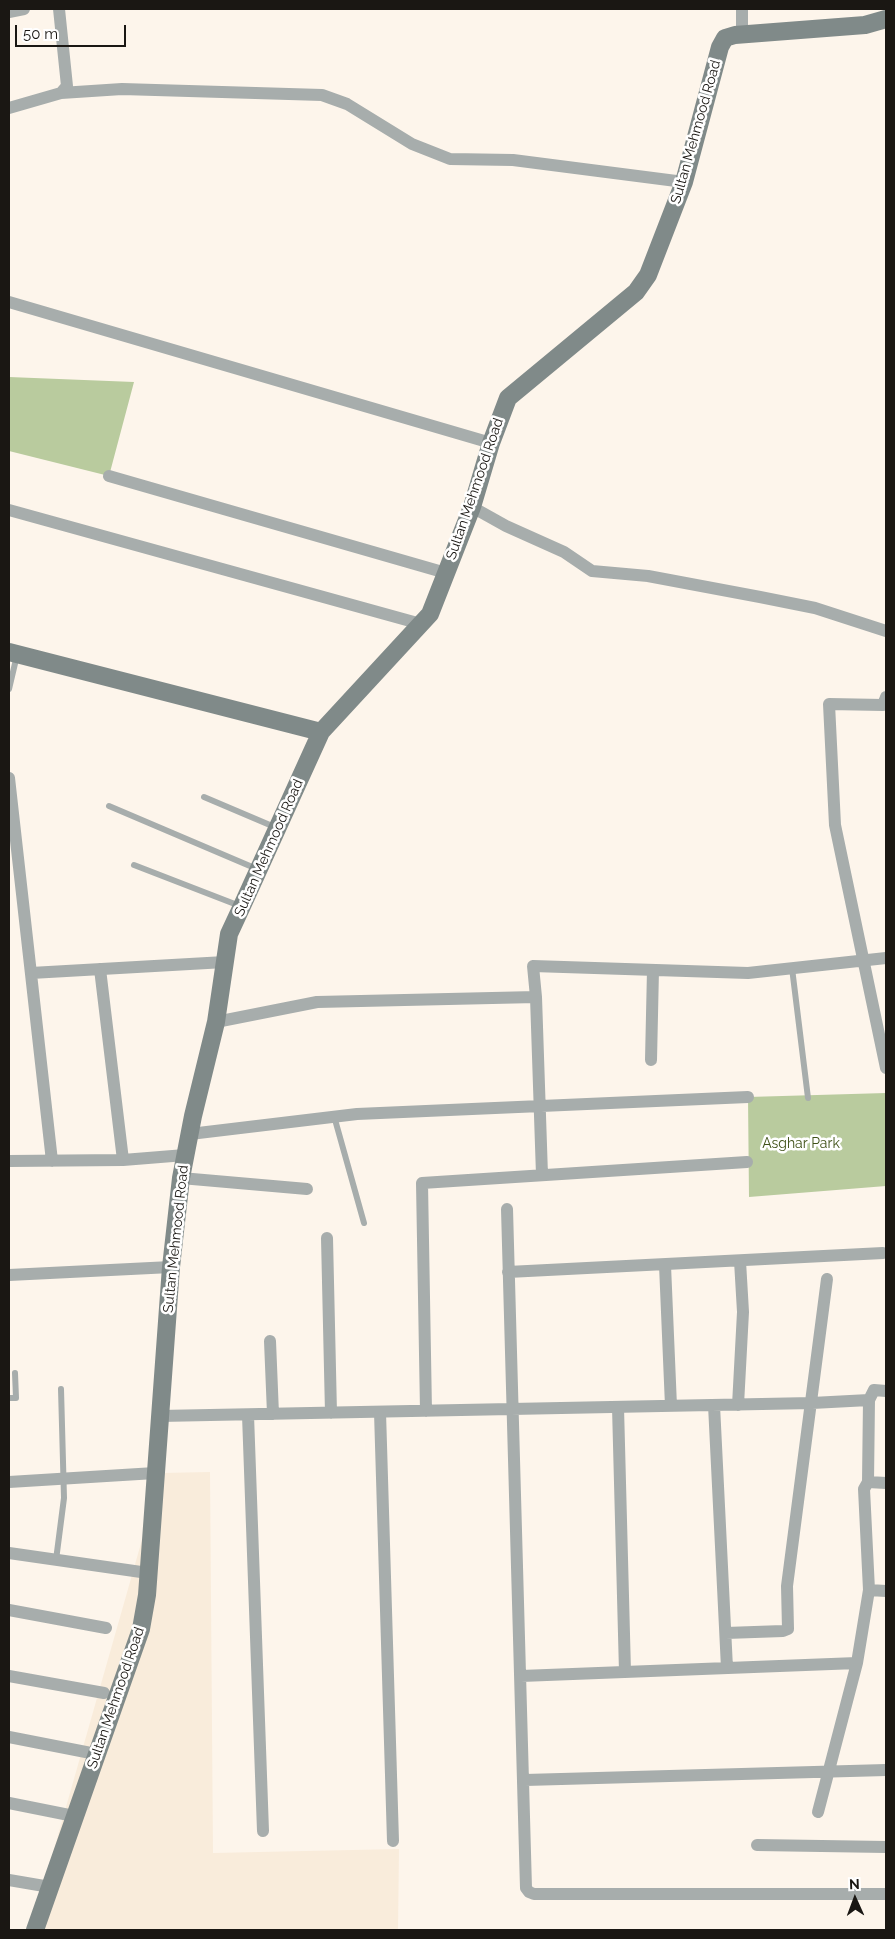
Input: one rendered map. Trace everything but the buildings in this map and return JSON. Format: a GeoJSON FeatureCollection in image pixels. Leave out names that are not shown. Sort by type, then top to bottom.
{"type":"FeatureCollection","features":[{"type":"Feature","properties":{"kind":"street"},"geometry":{"type":"LineString","coordinates":[[9,12],[24,9]]}},
{"type":"Feature","properties":{"kind":"street"},"geometry":{"type":"LineString","coordinates":[[59,9],[67,86],[61,93]]}},
{"type":"Feature","properties":{"kind":"street"},"geometry":{"type":"LineString","coordinates":[[742,9],[742,34]]}},
{"type":"Feature","properties":{"kind":"street","name":"Sultan Mehmood Road"},"geometry":{"type":"LineString","coordinates":[[35,1930],[141,1629],[148,1573],[171,1267],[181,1178],[216,1022],[229,934],[321,732],[430,614],[472,507],[490,443],[508,398],[636,292],[648,275],[684,182],[720,48],[726,38],[742,34],[865,25],[886,20]]}},
{"type":"Feature","properties":{"kind":"street"},"geometry":{"type":"LineString","coordinates":[[9,108],[61,93],[122,89],[322,95],[347,104],[412,144],[450,159],[512,160],[684,182]]}},
{"type":"Feature","properties":{"kind":"street"},"geometry":{"type":"LineString","coordinates":[[9,302],[490,443]]}},
{"type":"Feature","properties":{"kind":"street"},"geometry":{"type":"LineString","coordinates":[[109,476],[446,573]]}},
{"type":"Feature","properties":{"kind":"street"},"geometry":{"type":"LineString","coordinates":[[472,507],[506,526],[564,552],[592,572],[648,576],[797,604],[886,631]]}},
{"type":"Feature","properties":{"kind":"street"},"geometry":{"type":"LineString","coordinates":[[9,510],[421,624]]}},
{"type":"Feature","properties":{"kind":"street"},"geometry":{"type":"LineString","coordinates":[[13,653],[321,732]]}},
{"type":"Feature","properties":{"kind":"street"},"geometry":{"type":"LineString","coordinates":[[886,697],[883,705],[829,704],[834,825],[886,1068]]}},
{"type":"Feature","properties":{"kind":"street"},"geometry":{"type":"LineString","coordinates":[[9,778],[12,827],[31,973],[52,1161]]}},
{"type":"Feature","properties":{"kind":"street"},"geometry":{"type":"LineString","coordinates":[[542,1175],[534,966],[748,973],[886,958]]}},
{"type":"Feature","properties":{"kind":"street"},"geometry":{"type":"LineString","coordinates":[[31,973],[224,962]]}},
{"type":"Feature","properties":{"kind":"street"},"geometry":{"type":"LineString","coordinates":[[100,970],[122,1160]]}},
{"type":"Feature","properties":{"kind":"street"},"geometry":{"type":"LineString","coordinates":[[650,1060],[653,970]]}},
{"type":"Feature","properties":{"kind":"street"},"geometry":{"type":"LineString","coordinates":[[216,1022],[317,1002],[536,997]]}},
{"type":"Feature","properties":{"kind":"street"},"geometry":{"type":"LineString","coordinates":[[190,1134],[334,1116],[748,1097]]}},
{"type":"Feature","properties":{"kind":"street"},"geometry":{"type":"LineString","coordinates":[[9,1161],[122,1160],[185,1155]]}},
{"type":"Feature","properties":{"kind":"street"},"geometry":{"type":"LineString","coordinates":[[426,1411],[422,1183],[747,1162]]}},
{"type":"Feature","properties":{"kind":"street"},"geometry":{"type":"LineString","coordinates":[[181,1178],[307,1189]]}},
{"type":"Feature","properties":{"kind":"street"},"geometry":{"type":"LineString","coordinates":[[507,1209],[525,1780],[526,1888],[534,1894],[886,1894]]}},
{"type":"Feature","properties":{"kind":"street"},"geometry":{"type":"LineString","coordinates":[[327,1238],[331,1413]]}},
{"type":"Feature","properties":{"kind":"street"},"geometry":{"type":"LineString","coordinates":[[508,1272],[883,1254]]}},
{"type":"Feature","properties":{"kind":"street"},"geometry":{"type":"LineString","coordinates":[[738,1405],[744,1312],[740,1261]]}},
{"type":"Feature","properties":{"kind":"street"},"geometry":{"type":"LineString","coordinates":[[665,1264],[671,1406]]}},
{"type":"Feature","properties":{"kind":"street"},"geometry":{"type":"LineString","coordinates":[[9,1275],[171,1267]]}},
{"type":"Feature","properties":{"kind":"street"},"geometry":{"type":"LineString","coordinates":[[726,1633],[784,1631],[788,1629],[787,1586],[827,1280]]}},
{"type":"Feature","properties":{"kind":"street"},"geometry":{"type":"LineString","coordinates":[[270,1341],[273,1414]]}},
{"type":"Feature","properties":{"kind":"street"},"geometry":{"type":"LineString","coordinates":[[818,1812],[857,1663],[869,1590],[864,1489],[868,1482],[869,1400],[874,1390],[886,1391]]}},
{"type":"Feature","properties":{"kind":"street"},"geometry":{"type":"LineString","coordinates":[[160,1416],[738,1405],[869,1400]]}},
{"type":"Feature","properties":{"kind":"street"},"geometry":{"type":"LineString","coordinates":[[714,1405],[727,1668]]}},
{"type":"Feature","properties":{"kind":"street"},"geometry":{"type":"LineString","coordinates":[[618,1407],[625,1672]]}},
{"type":"Feature","properties":{"kind":"street"},"geometry":{"type":"LineString","coordinates":[[380,1412],[394,1841]]}},
{"type":"Feature","properties":{"kind":"street"},"geometry":{"type":"LineString","coordinates":[[248,1415],[263,1831]]}},
{"type":"Feature","properties":{"kind":"street"},"geometry":{"type":"LineString","coordinates":[[9,1482],[155,1473]]}},
{"type":"Feature","properties":{"kind":"street"},"geometry":{"type":"LineString","coordinates":[[868,1482],[886,1483]]}},
{"type":"Feature","properties":{"kind":"street"},"geometry":{"type":"LineString","coordinates":[[9,1553],[148,1573]]}},
{"type":"Feature","properties":{"kind":"street"},"geometry":{"type":"LineString","coordinates":[[869,1590],[886,1591]]}},
{"type":"Feature","properties":{"kind":"street"},"geometry":{"type":"LineString","coordinates":[[9,1610],[106,1628]]}},
{"type":"Feature","properties":{"kind":"street"},"geometry":{"type":"LineString","coordinates":[[521,1676],[857,1663]]}},
{"type":"Feature","properties":{"kind":"street"},"geometry":{"type":"LineString","coordinates":[[9,1676],[104,1692]]}},
{"type":"Feature","properties":{"kind":"street"},"geometry":{"type":"LineString","coordinates":[[9,1737],[96,1754]]}},
{"type":"Feature","properties":{"kind":"street"},"geometry":{"type":"LineString","coordinates":[[525,1780],[886,1770]]}},
{"type":"Feature","properties":{"kind":"street"},"geometry":{"type":"LineString","coordinates":[[9,1803],[74,1816]]}},
{"type":"Feature","properties":{"kind":"street"},"geometry":{"type":"LineString","coordinates":[[756,1845],[886,1847]]}},
{"type":"Feature","properties":{"kind":"street"},"geometry":{"type":"LineString","coordinates":[[9,1880],[50,1887]]}},
{"type":"Feature","properties":{"kind":"lane"},"geometry":{"type":"LineString","coordinates":[[9,689],[13,653]]}},
{"type":"Feature","properties":{"kind":"lane"},"geometry":{"type":"LineString","coordinates":[[204,797],[277,828]]}},
{"type":"Feature","properties":{"kind":"lane"},"geometry":{"type":"LineString","coordinates":[[109,806],[259,869]]}},
{"type":"Feature","properties":{"kind":"lane"},"geometry":{"type":"LineString","coordinates":[[134,865],[242,906]]}},
{"type":"Feature","properties":{"kind":"lane"},"geometry":{"type":"LineString","coordinates":[[792,968],[808,1098]]}},
{"type":"Feature","properties":{"kind":"lane"},"geometry":{"type":"LineString","coordinates":[[334,1116],[364,1224]]}},
{"type":"Feature","properties":{"kind":"lane"},"geometry":{"type":"LineString","coordinates":[[9,1398],[16,1398],[15,1373]]}},
{"type":"Feature","properties":{"kind":"lane"},"geometry":{"type":"LineString","coordinates":[[56,1560],[64,1498],[61,1389]]}},
{"type":"Feature","properties":{"kind":"shaded area"},"geometry":{"type":"Polygon","coordinates":[[[210,1472],[213,1853],[399,1849],[398,1930],[31,1930],[161,1473],[210,1472]]]}},
{"type":"Feature","properties":{"kind":"green space"},"geometry":{"type":"Polygon","coordinates":[[[9,377],[134,382],[109,476],[9,451],[9,377]]]}},
{"type":"Feature","properties":{"kind":"green space","name":"Asghar Park"},"geometry":{"type":"Polygon","coordinates":[[[886,1093],[886,1186],[749,1197],[748,1097],[886,1093]]]}}]}
